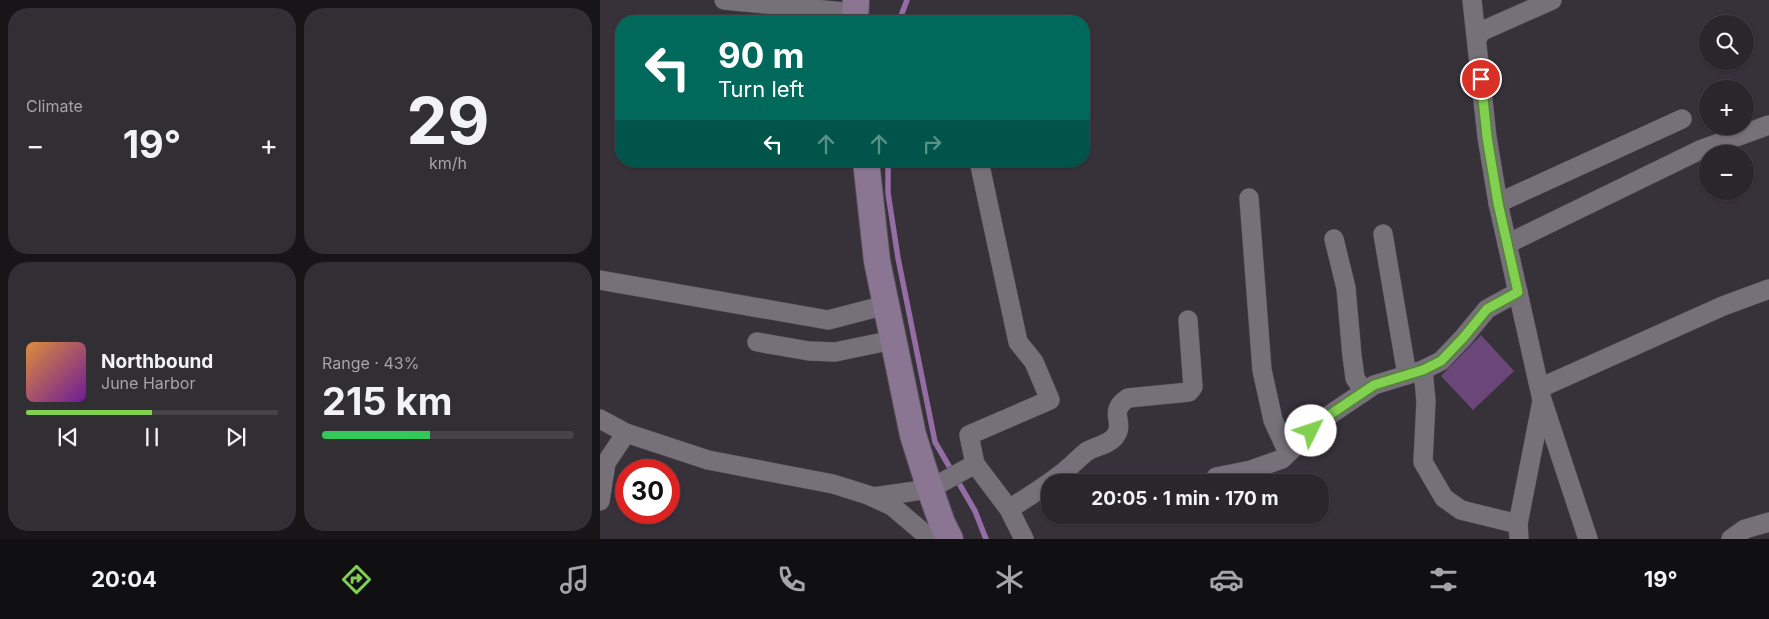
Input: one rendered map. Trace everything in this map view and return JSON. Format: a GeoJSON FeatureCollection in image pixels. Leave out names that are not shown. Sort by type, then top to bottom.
{"type":"FeatureCollection","features":[{"type":"Feature","properties":{"kind":"street"},"geometry":{"type":"LineString","coordinates":[[724,0],[855,12]]}},
{"type":"Feature","properties":{"kind":"street"},"geometry":{"type":"LineString","coordinates":[[1472,0],[1487,137],[1498,203],[1541,394],[1588,539]]}},
{"type":"Feature","properties":{"kind":"street"},"geometry":{"type":"LineString","coordinates":[[1477,40],[1480,32],[1552,0]]}},
{"type":"Feature","properties":{"kind":"street"},"geometry":{"type":"LineString","coordinates":[[1498,203],[1682,119]]}},
{"type":"Feature","properties":{"kind":"street"},"geometry":{"type":"LineString","coordinates":[[1507,244],[1700,150],[1769,125]]}},
{"type":"Feature","properties":{"kind":"street"},"geometry":{"type":"LineString","coordinates":[[867,167],[877,261],[913,435],[936,486],[942,523],[950,539]]}},
{"type":"Feature","properties":{"kind":"street"},"geometry":{"type":"LineString","coordinates":[[980,167],[1018,342],[1034,362],[1050,400],[968,435],[971,467],[1009,509],[1024,539]]}},
{"type":"Feature","properties":{"kind":"street"},"geometry":{"type":"LineString","coordinates":[[1248,198],[1262,370],[1272,420],[1288,453]]}},
{"type":"Feature","properties":{"kind":"street"},"geometry":{"type":"LineString","coordinates":[[1383,234],[1415,373],[1426,401],[1422,462],[1444,498],[1461,510],[1519,531],[1541,394]]}},
{"type":"Feature","properties":{"kind":"street"},"geometry":{"type":"LineString","coordinates":[[1334,239],[1346,288],[1355,378],[1364,392]]}},
{"type":"Feature","properties":{"kind":"street"},"geometry":{"type":"LineString","coordinates":[[600,280],[828,320],[886,305]]}},
{"type":"Feature","properties":{"kind":"street"},"geometry":{"type":"LineString","coordinates":[[1541,394],[1706,314],[1769,289]]}},
{"type":"Feature","properties":{"kind":"street"},"geometry":{"type":"LineString","coordinates":[[1231,474],[1251,470],[1282,459],[1322,420],[1374,385],[1415,373],[1441,361],[1487,309],[1518,292]]}},
{"type":"Feature","properties":{"kind":"street"},"geometry":{"type":"LineString","coordinates":[[1009,509],[1039,490],[1088,451],[1109,442],[1116,435],[1119,426],[1117,413],[1120,403],[1128,398],[1188,392],[1193,387],[1188,320]]}},
{"type":"Feature","properties":{"kind":"street"},"geometry":{"type":"LineString","coordinates":[[757,342],[809,351],[835,352],[893,340]]}},
{"type":"Feature","properties":{"kind":"street"},"geometry":{"type":"LineString","coordinates":[[600,419],[626,433],[708,460],[833,484],[873,497],[892,506],[925,534],[936,539]]}},
{"type":"Feature","properties":{"kind":"street"},"geometry":{"type":"LineString","coordinates":[[600,500],[606,463],[626,433]]}},
{"type":"Feature","properties":{"kind":"street"},"geometry":{"type":"LineString","coordinates":[[873,497],[936,486],[971,467]]}},
{"type":"Feature","properties":{"kind":"street"},"geometry":{"type":"LineString","coordinates":[[1731,539],[1745,529],[1769,522]]}},
{"type":"Feature","properties":{"kind":"building"},"geometry":{"type":"Polygon","coordinates":[[[1481,335],[1514,371],[1473,410],[1441,376],[1481,335]]]}},
{"type":"Feature","properties":{"kind":"waterway"},"geometry":{"type":"LineString","coordinates":[[901,15],[907,0]]}},
{"type":"Feature","properties":{"kind":"waterway"},"geometry":{"type":"LineString","coordinates":[[888,167],[888,193],[898,258],[935,442],[975,511],[986,539]]}},
{"type":"Feature","properties":{"kind":"route"},"geometry":{"type":"LineString","coordinates":[[1311,431],[1322,420],[1374,385],[1423,370],[1441,361],[1487,309],[1518,292],[1498,203],[1487,137],[1481,79]]}}]}
